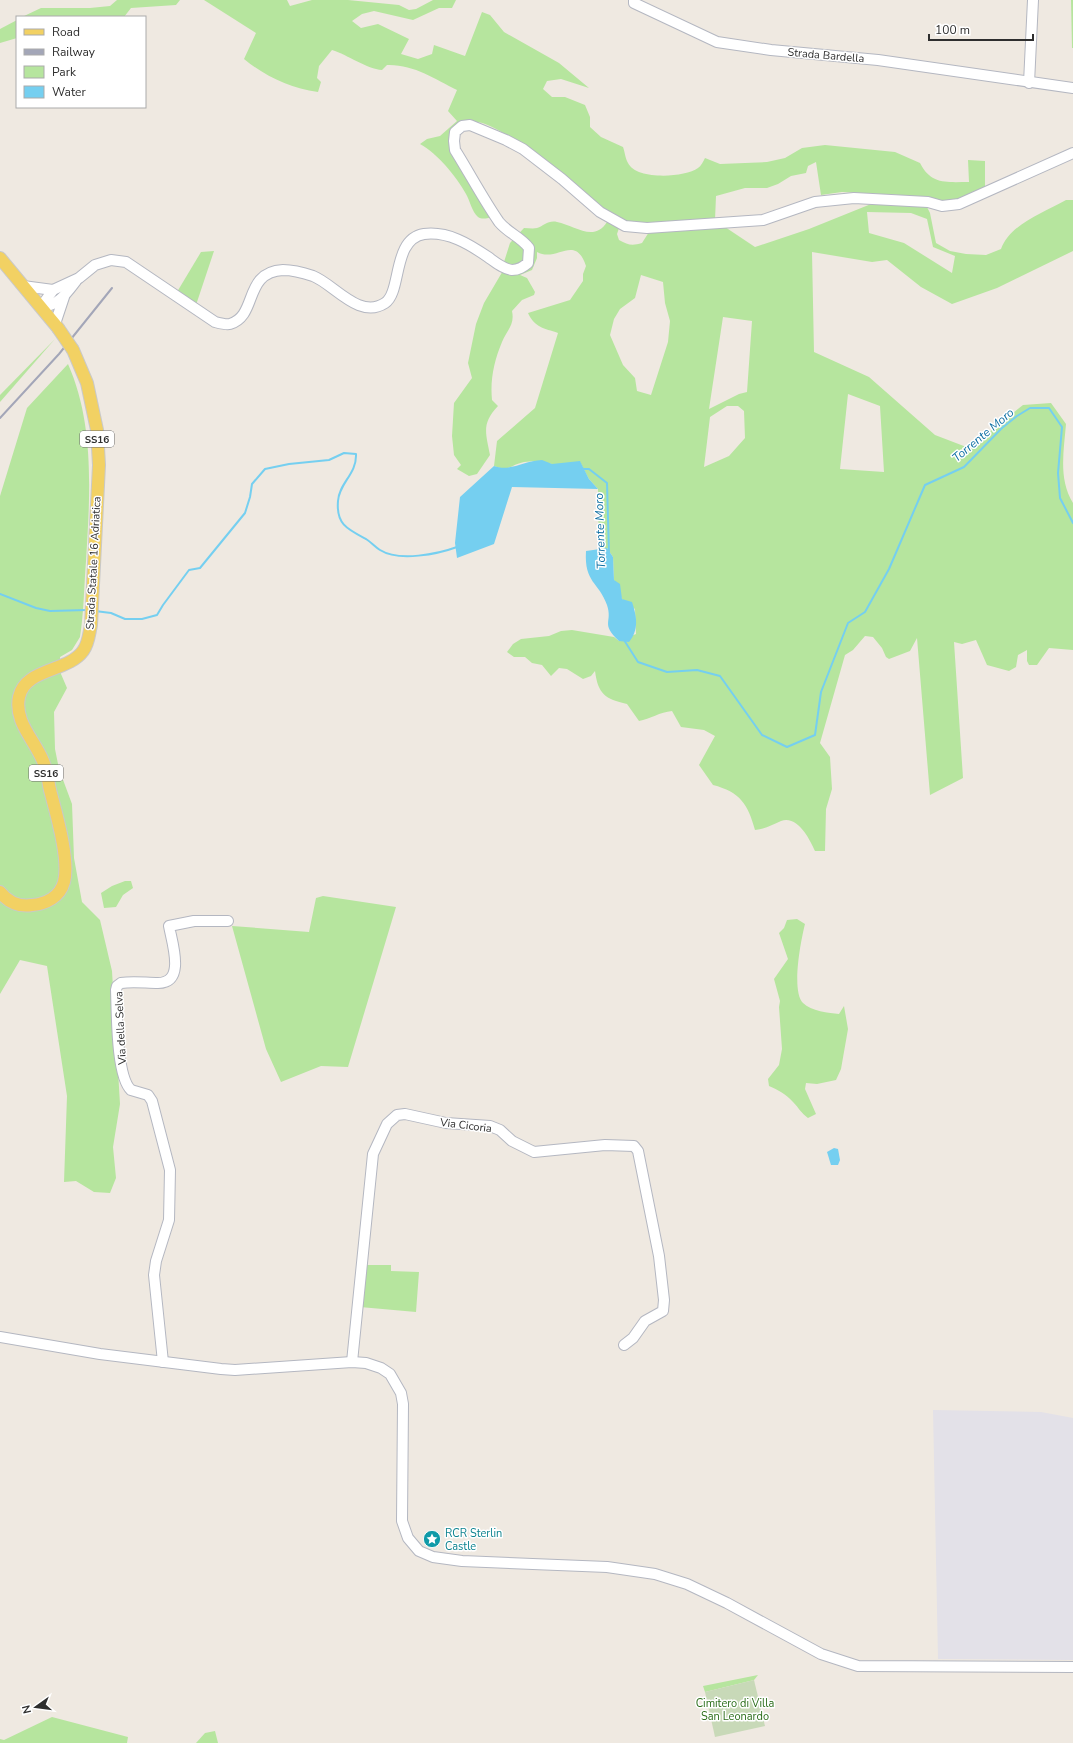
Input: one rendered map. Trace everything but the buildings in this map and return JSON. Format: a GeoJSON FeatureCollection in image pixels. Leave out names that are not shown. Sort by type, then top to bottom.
{"type":"FeatureCollection","features":[{"type":"Feature","properties":{"kind":"main road","name":"SS16"},"geometry":{"type":"LineString","coordinates":[[0,258],[23,286]]}},
{"type":"Feature","properties":{"kind":"main road","name":"Strada Statale 16 Adriatica"},"geometry":{"type":"LineString","coordinates":[[0,892],[9,901],[17,904],[40,904],[52,899],[64,883],[63,849],[43,761],[21,721],[19,703],[23,689],[30,680],[76,658],[88,643],[91,625],[99,465],[97,430],[87,383],[73,350],[57,326],[23,286]]}},
{"type":"Feature","properties":{"kind":"street","name":"Strada Bardella"},"geometry":{"type":"LineString","coordinates":[[634,0],[634,3],[646,10],[717,42],[771,50],[878,60],[1073,88]]}},
{"type":"Feature","properties":{"kind":"street"},"geometry":{"type":"LineString","coordinates":[[1029,82],[1033,0]]}},
{"type":"Feature","properties":{"kind":"street"},"geometry":{"type":"LineString","coordinates":[[41,307],[49,306],[64,296],[79,278],[95,265],[111,260],[126,262],[215,322],[229,324],[239,319],[246,310],[256,283],[264,275],[283,270],[314,276],[354,303],[370,308],[385,304],[394,294],[395,277],[403,252],[413,240],[423,234],[440,235],[461,240],[500,265],[511,270],[519,269],[528,263],[529,248],[523,241],[512,235],[499,221],[455,150],[455,132],[462,126],[470,125],[523,149],[562,179],[600,212],[625,226],[647,228],[763,220],[814,202],[854,198],[928,202],[942,206],[959,204],[1073,153]]}},
{"type":"Feature","properties":{"kind":"street"},"geometry":{"type":"LineString","coordinates":[[0,269],[12,272]]}},
{"type":"Feature","properties":{"kind":"street"},"geometry":{"type":"LineString","coordinates":[[41,307],[53,290],[79,278]]}},
{"type":"Feature","properties":{"kind":"street"},"geometry":{"type":"LineString","coordinates":[[23,286],[53,290]]}},
{"type":"Feature","properties":{"kind":"street"},"geometry":{"type":"LineString","coordinates":[[57,326],[64,296]]}},
{"type":"Feature","properties":{"kind":"street","name":"Via della Selva"},"geometry":{"type":"LineString","coordinates":[[163,1362],[154,1275],[156,1261],[169,1220],[170,1170],[152,1102],[148,1095],[131,1090],[124,1079],[120,1056],[116,990],[117,986],[121,983],[159,983],[166,982],[173,976],[176,963],[169,926],[194,921],[228,921]]}},
{"type":"Feature","properties":{"kind":"street","name":"Via Cicoria"},"geometry":{"type":"LineString","coordinates":[[352,1362],[373,1154],[387,1124],[397,1115],[405,1114],[446,1123],[490,1126],[500,1130],[512,1141],[534,1152],[605,1145],[634,1146],[638,1151],[658,1249],[664,1300],[663,1311],[645,1321],[633,1338],[624,1345]]}},
{"type":"Feature","properties":{"kind":"street"},"geometry":{"type":"LineString","coordinates":[[0,1337],[100,1354],[235,1370],[352,1362],[366,1363],[381,1368],[390,1374],[401,1393],[403,1404],[402,1521],[408,1538],[419,1551],[432,1557],[462,1560],[607,1567],[655,1574],[687,1584],[821,1654],[858,1666],[1073,1667]]}},
{"type":"Feature","properties":{"kind":"shaded area"},"geometry":{"type":"Polygon","coordinates":[[[933,1410],[1041,1412],[1073,1418],[1073,1660],[938,1659],[933,1410]]]}},
{"type":"Feature","properties":{"kind":"green space"},"geometry":{"type":"Polygon","coordinates":[[[117,0],[180,0],[176,5],[131,8],[125,16],[24,16],[41,8],[90,8],[110,6],[117,0]]]}},
{"type":"Feature","properties":{"kind":"green space"},"geometry":{"type":"Polygon","coordinates":[[[204,0],[287,0],[290,6],[312,0],[348,0],[399,5],[409,10],[416,9],[433,0],[456,0],[452,8],[439,8],[413,20],[374,11],[362,14],[352,21],[361,28],[378,24],[409,39],[401,54],[418,59],[432,54],[434,45],[465,56],[482,12],[490,15],[504,32],[559,63],[589,88],[561,79],[547,81],[543,89],[552,97],[565,97],[585,105],[590,117],[590,127],[601,137],[623,147],[627,161],[633,169],[650,175],[661,176],[682,174],[699,167],[705,158],[720,164],[767,162],[785,158],[802,148],[825,145],[895,152],[920,163],[924,170],[935,179],[947,182],[969,182],[968,160],[985,161],[985,188],[969,197],[942,204],[900,195],[842,192],[821,195],[816,162],[808,166],[806,173],[791,176],[778,184],[767,188],[745,188],[716,196],[715,220],[654,225],[641,224],[621,219],[589,197],[525,147],[505,134],[487,125],[474,122],[450,135],[493,217],[481,218],[474,212],[466,194],[452,173],[440,159],[420,144],[427,139],[440,136],[457,121],[448,111],[457,90],[432,77],[406,67],[387,65],[382,70],[376,69],[332,50],[319,66],[317,78],[321,82],[318,92],[288,85],[261,71],[244,59],[256,33],[204,0]]]}},
{"type":"Feature","properties":{"kind":"green space"},"geometry":{"type":"Polygon","coordinates":[[[1071,0],[1073,0],[1073,48],[1072,48],[1071,0]]]}},
{"type":"Feature","properties":{"kind":"green space"},"geometry":{"type":"Polygon","coordinates":[[[16,21],[16,38],[0,43],[0,29],[16,21]]]}},
{"type":"Feature","properties":{"kind":"green space"},"geometry":{"type":"Polygon","coordinates":[[[1066,200],[1073,200],[1073,251],[997,288],[952,304],[921,287],[887,260],[872,262],[812,252],[814,352],[869,377],[935,435],[969,448],[1023,405],[1051,403],[1066,424],[1063,464],[1065,484],[1073,503],[1073,650],[1049,648],[1037,665],[1029,665],[1027,661],[1027,650],[1018,655],[1016,667],[1009,671],[987,665],[976,640],[962,644],[954,642],[963,778],[930,795],[917,638],[910,651],[889,659],[886,657],[882,648],[873,637],[865,636],[853,650],[845,655],[820,743],[830,757],[832,789],[826,809],[825,851],[815,851],[807,835],[798,825],[787,820],[755,830],[746,806],[742,800],[730,791],[713,785],[699,765],[715,736],[704,730],[681,727],[672,711],[639,721],[627,704],[613,700],[604,694],[598,685],[595,671],[591,676],[583,679],[567,669],[559,668],[551,676],[542,665],[532,663],[525,657],[514,657],[507,652],[513,644],[521,639],[549,636],[561,631],[572,630],[614,637],[619,641],[636,634],[635,609],[622,599],[614,580],[613,557],[607,548],[599,549],[598,489],[589,479],[580,462],[559,465],[532,461],[519,463],[506,468],[494,466],[497,441],[535,408],[558,333],[537,325],[528,313],[570,300],[583,281],[583,274],[586,266],[582,256],[577,251],[571,250],[552,254],[537,252],[537,258],[532,270],[520,275],[527,278],[535,292],[534,295],[522,300],[512,311],[513,316],[511,324],[502,342],[495,363],[492,378],[492,400],[498,406],[489,418],[486,429],[490,455],[477,474],[469,476],[457,469],[461,465],[454,455],[452,436],[454,403],[472,378],[468,363],[476,324],[484,303],[504,269],[504,262],[510,243],[524,228],[537,228],[549,222],[554,222],[590,232],[602,228],[607,222],[619,228],[617,234],[619,240],[633,245],[642,243],[649,232],[725,227],[755,247],[809,229],[876,202],[927,207],[930,213],[936,243],[950,251],[966,254],[986,255],[1001,249],[1005,240],[1019,226],[1066,200]],[[867,212],[869,233],[904,243],[952,273],[955,256],[933,247],[927,219],[911,213],[867,212]],[[641,275],[635,298],[620,309],[614,319],[610,335],[623,365],[635,378],[637,391],[651,395],[668,342],[670,321],[665,303],[663,282],[641,275]],[[723,317],[709,409],[739,394],[747,392],[752,321],[723,317]],[[848,394],[840,469],[884,472],[880,406],[848,394]],[[727,406],[710,417],[704,467],[729,456],[745,438],[744,411],[738,406],[727,406]]]}},
{"type":"Feature","properties":{"kind":"green space"},"geometry":{"type":"Polygon","coordinates":[[[214,251],[196,305],[177,292],[201,252],[214,251]]]}},
{"type":"Feature","properties":{"kind":"green space"},"geometry":{"type":"Polygon","coordinates":[[[55,339],[0,402],[0,395],[55,339]]]}},
{"type":"Feature","properties":{"kind":"green space"},"geometry":{"type":"Polygon","coordinates":[[[68,364],[77,387],[87,436],[89,461],[89,511],[80,637],[72,650],[60,657],[61,674],[67,688],[54,712],[55,749],[59,769],[72,804],[74,858],[82,902],[100,920],[112,971],[120,1104],[113,1147],[116,1178],[110,1193],[94,1192],[76,1181],[64,1182],[67,1096],[47,966],[20,960],[0,994],[0,496],[27,408],[68,364]]]}},
{"type":"Feature","properties":{"kind":"green space"},"geometry":{"type":"Polygon","coordinates":[[[125,881],[131,881],[133,888],[123,895],[116,907],[104,908],[101,893],[112,886],[125,881]]]}},
{"type":"Feature","properties":{"kind":"green space"},"geometry":{"type":"Polygon","coordinates":[[[323,896],[396,907],[348,1067],[321,1066],[281,1082],[266,1049],[232,926],[309,932],[316,898],[323,896]]]}},
{"type":"Feature","properties":{"kind":"green space"},"geometry":{"type":"Polygon","coordinates":[[[797,919],[805,924],[801,941],[797,977],[799,997],[806,1006],[825,1012],[839,1014],[844,1006],[848,1029],[841,1069],[836,1080],[817,1084],[806,1083],[805,1089],[816,1114],[808,1118],[788,1097],[769,1086],[768,1079],[779,1065],[782,1049],[779,1007],[780,1001],[774,979],[788,959],[779,933],[784,928],[787,920],[797,919]]]}},
{"type":"Feature","properties":{"kind":"green space"},"geometry":{"type":"Polygon","coordinates":[[[364,1265],[391,1265],[391,1271],[419,1272],[416,1312],[360,1307],[364,1265]]]}},
{"type":"Feature","properties":{"kind":"green space"},"geometry":{"type":"Polygon","coordinates":[[[758,1675],[754,1680],[705,1692],[703,1686],[758,1675]]]}},
{"type":"Feature","properties":{"kind":"green space","name":"Cimitero di Villa San Leonardo"},"geometry":{"type":"Polygon","coordinates":[[[754,1680],[765,1726],[715,1737],[705,1692],[754,1680]]]}},
{"type":"Feature","properties":{"kind":"green space"},"geometry":{"type":"Polygon","coordinates":[[[52,1717],[128,1737],[127,1743],[0,1743],[0,1739],[4,1740],[52,1717]]]}},
{"type":"Feature","properties":{"kind":"green space"},"geometry":{"type":"Polygon","coordinates":[[[215,1731],[218,1743],[196,1743],[205,1733],[215,1731]]]}},
{"type":"Feature","properties":{"kind":"water"},"geometry":{"type":"Polygon","coordinates":[[[542,460],[552,464],[580,461],[589,479],[598,489],[512,487],[494,544],[457,558],[455,543],[460,497],[494,466],[506,468],[542,460]]]}},
{"type":"Feature","properties":{"kind":"water"},"geometry":{"type":"Polygon","coordinates":[[[607,548],[613,557],[614,580],[620,584],[622,599],[632,602],[635,613],[636,628],[629,642],[619,641],[610,630],[608,626],[609,616],[607,605],[604,597],[587,570],[586,551],[607,548]]]}},
{"type":"Feature","properties":{"kind":"water"},"geometry":{"type":"Polygon","coordinates":[[[834,1148],[838,1149],[840,1160],[838,1165],[831,1165],[827,1152],[834,1148]]]}},
{"type":"Feature","properties":{"kind":"waterway","name":"Torrente Moro"},"geometry":{"type":"LineString","coordinates":[[624,640],[638,662],[667,672],[697,670],[720,676],[762,735],[787,747],[815,735],[821,692],[848,623],[865,612],[889,569],[925,485],[964,467],[1002,428],[1030,408],[1049,408],[1062,427],[1058,473],[1060,498],[1073,523]]}},
{"type":"Feature","properties":{"kind":"waterway","name":"Torrente Moro"},"geometry":{"type":"LineString","coordinates":[[95,611],[111,613],[125,619],[142,619],[157,615],[189,570],[200,568],[245,513],[252,484],[265,469],[289,464],[329,460],[344,453],[356,454],[354,467],[341,489],[338,501],[339,515],[344,525],[348,529],[368,540],[380,550],[397,556],[418,556],[457,547]]}},
{"type":"Feature","properties":{"kind":"waterway","name":"Torrente Moro"},"geometry":{"type":"LineString","coordinates":[[582,469],[589,469],[607,483],[609,553]]}},
{"type":"Feature","properties":{"kind":"waterway","name":"Torrente Moro"},"geometry":{"type":"LineString","coordinates":[[0,594],[36,608],[50,611],[87,610]]}},
{"type":"Feature","properties":{"kind":"railway"},"geometry":{"type":"LineString","coordinates":[[0,418],[59,354],[112,288]]}},
{"type":"Feature","properties":{"kind":"place","name":"RCR Sterlin Castle"},"geometry":{"type":"Point","coordinates":[432,1539]}}]}
